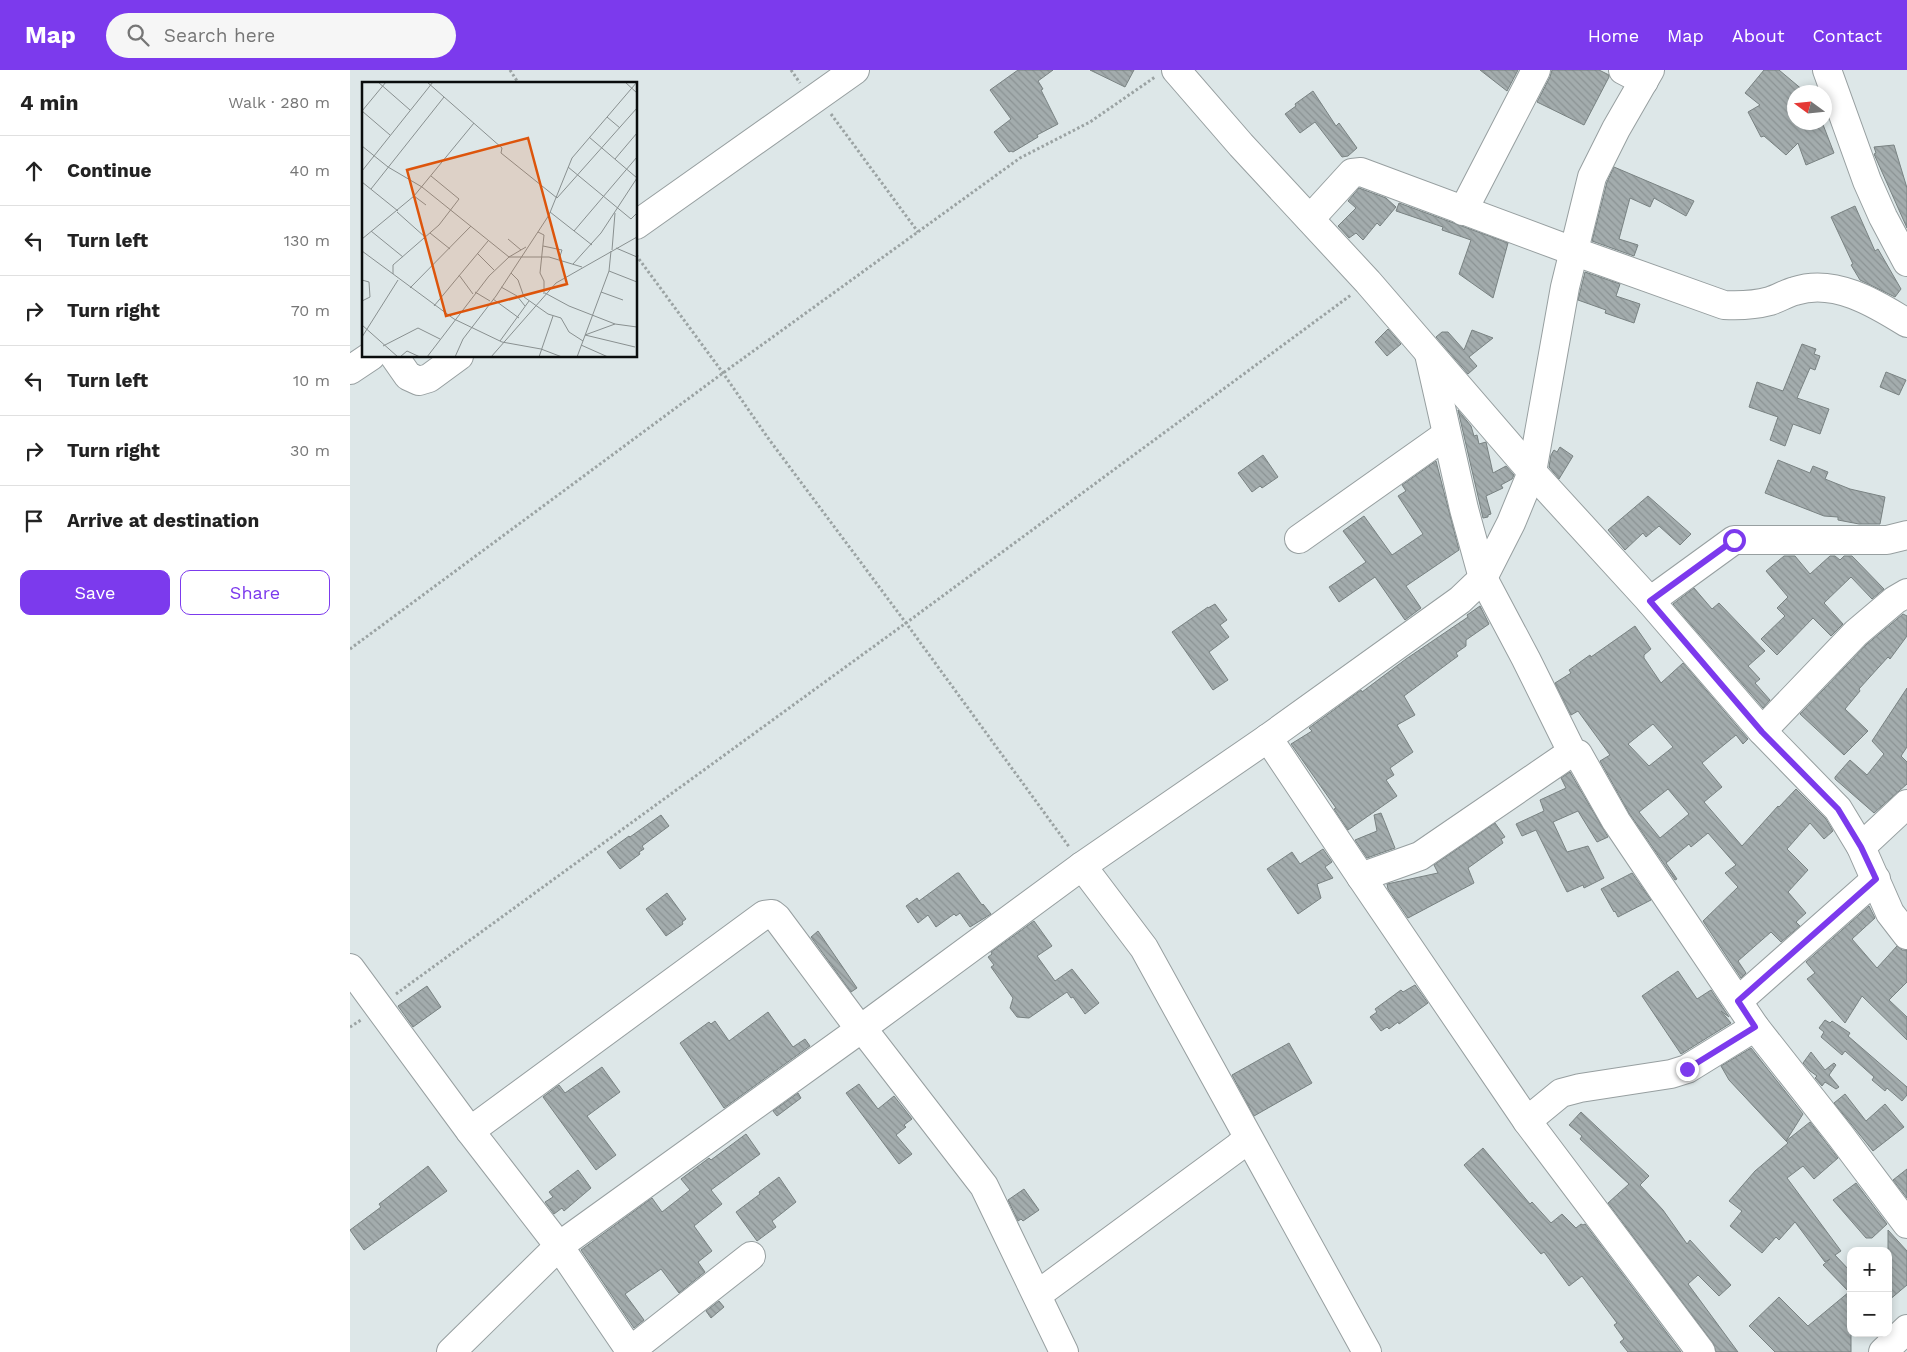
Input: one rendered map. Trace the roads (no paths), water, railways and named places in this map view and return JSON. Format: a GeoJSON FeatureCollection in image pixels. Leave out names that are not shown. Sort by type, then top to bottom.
{"type":"FeatureCollection","features":[{"type":"Feature","properties":{"kind":"street"},"geometry":{"type":"LineString","coordinates":[[638,224],[855,70]]}},
{"type":"Feature","properties":{"kind":"street"},"geometry":{"type":"LineString","coordinates":[[1463,210],[1536,70]]}},
{"type":"Feature","properties":{"kind":"street"},"geometry":{"type":"LineString","coordinates":[[1827,70],[1867,181],[1907,262]]}},
{"type":"Feature","properties":{"kind":"street"},"geometry":{"type":"LineString","coordinates":[[1167,73],[1241,145],[1368,282],[1532,472],[1650,601],[1762,732],[1838,809],[1861,847],[1890,912],[1907,935]]}},
{"type":"Feature","properties":{"kind":"street"},"geometry":{"type":"LineString","coordinates":[[451,1352],[559,1246],[862,1028],[1082,866],[1268,738],[1460,600],[1483,578],[1532,472],[1572,251],[1592,177],[1616,129],[1639,74]]}},
{"type":"Feature","properties":{"kind":"street"},"geometry":{"type":"LineString","coordinates":[[1310,219],[1352,173],[1361,172],[1572,251],[1724,305],[1744,306],[1771,300],[1795,290],[1812,287],[1842,291],[1868,300],[1907,323]]}},
{"type":"Feature","properties":{"kind":"street"},"geometry":{"type":"LineString","coordinates":[[1428,352],[1446,435],[1483,578],[1572,752],[1578,754],[1616,821],[1755,1027],[1907,1224]]}},
{"type":"Feature","properties":{"kind":"street"},"geometry":{"type":"LineString","coordinates":[[350,370],[368,358]]}},
{"type":"Feature","properties":{"kind":"street"},"geometry":{"type":"LineString","coordinates":[[395,358],[408,376],[419,381],[429,378],[456,358]]}},
{"type":"Feature","properties":{"kind":"street"},"geometry":{"type":"LineString","coordinates":[[1299,539],[1446,435]]}},
{"type":"Feature","properties":{"kind":"street"},"geometry":{"type":"LineString","coordinates":[[1650,601],[1734,540],[1887,540],[1907,535]]}},
{"type":"Feature","properties":{"kind":"street"},"geometry":{"type":"LineString","coordinates":[[1762,732],[1856,633],[1895,600],[1907,593]]}},
{"type":"Feature","properties":{"kind":"street"},"geometry":{"type":"LineString","coordinates":[[1268,738],[1360,877],[1527,1121],[1701,1352]]}},
{"type":"Feature","properties":{"kind":"street"},"geometry":{"type":"LineString","coordinates":[[1360,877],[1420,856],[1572,752]]}},
{"type":"Feature","properties":{"kind":"street"},"geometry":{"type":"LineString","coordinates":[[1861,847],[1907,804]]}},
{"type":"Feature","properties":{"kind":"street"},"geometry":{"type":"LineString","coordinates":[[1082,866],[1144,948],[1367,1352]]}},
{"type":"Feature","properties":{"kind":"street"},"geometry":{"type":"LineString","coordinates":[[1738,1001],[1876,879]]}},
{"type":"Feature","properties":{"kind":"street"},"geometry":{"type":"LineString","coordinates":[[470,1132],[768,913],[777,918],[853,1020],[862,1028],[984,1186],[1062,1351]]}},
{"type":"Feature","properties":{"kind":"street"},"geometry":{"type":"LineString","coordinates":[[350,968],[470,1132],[559,1246],[630,1352],[751,1256]]}},
{"type":"Feature","properties":{"kind":"street"},"geometry":{"type":"LineString","coordinates":[[1527,1121],[1561,1093],[1580,1088],[1671,1074],[1687,1069],[1755,1027]]}},
{"type":"Feature","properties":{"kind":"street"},"geometry":{"type":"LineString","coordinates":[[1037,1295],[1238,1148],[1248,1138]]}},
{"type":"Feature","properties":{"kind":"street"},"geometry":{"type":"LineString","coordinates":[[1883,1352],[1907,1330]]}}]}
